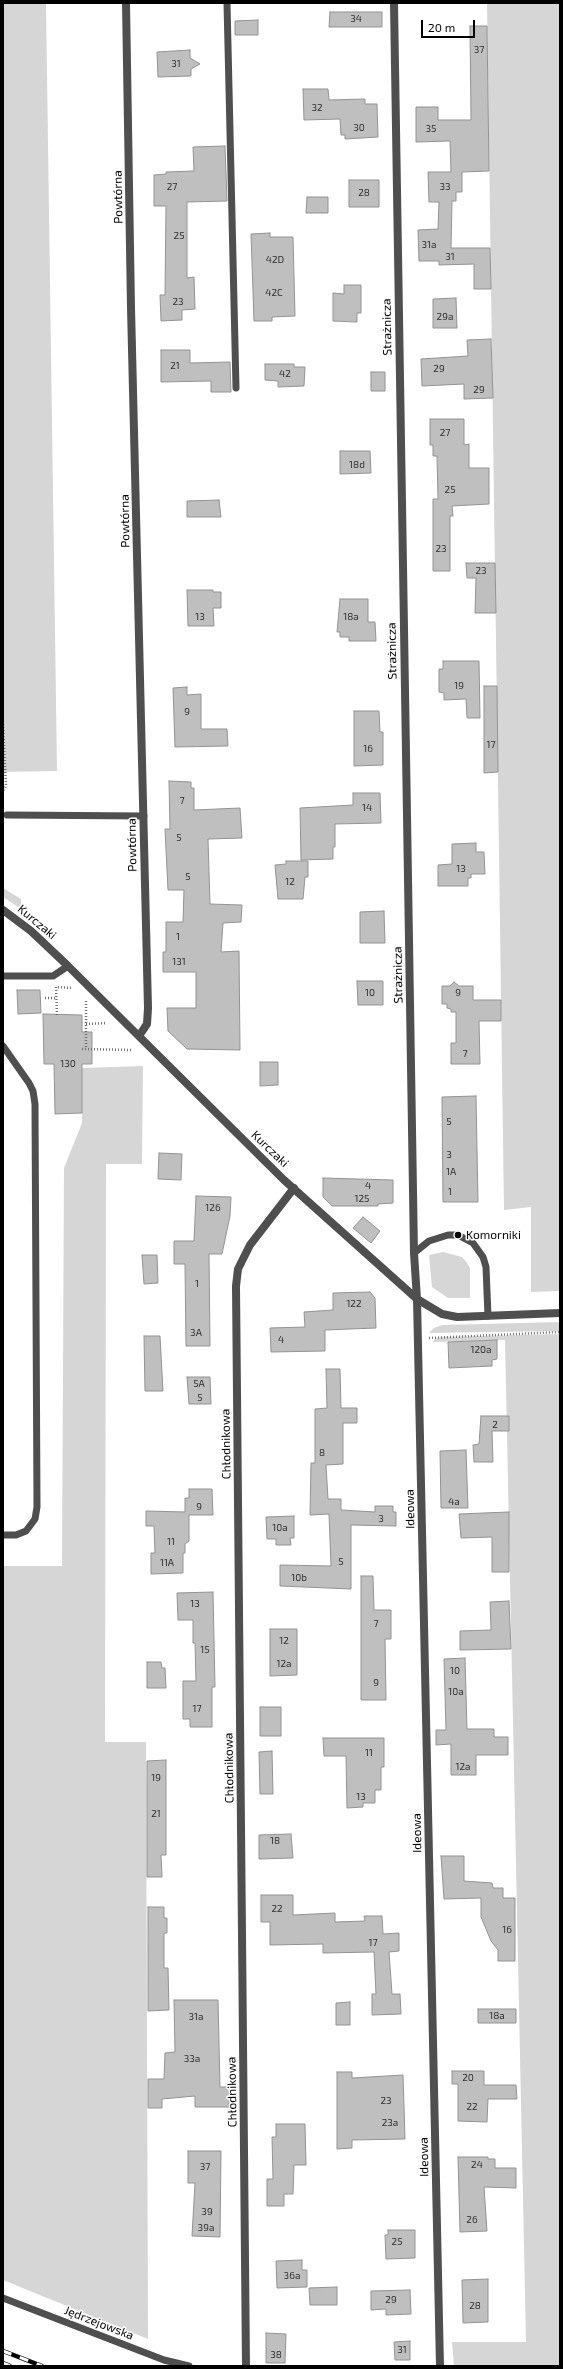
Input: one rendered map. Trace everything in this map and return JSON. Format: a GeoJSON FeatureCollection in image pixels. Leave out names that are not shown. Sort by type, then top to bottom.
{"type":"FeatureCollection","features":[{"type":"Feature","properties":{"kind":"street","name":"Powtórna"},"geometry":{"type":"LineString","coordinates":[[126,3],[148,1019],[145,1029],[139,1036]]}},
{"type":"Feature","properties":{"kind":"street","name":"Strażnicza"},"geometry":{"type":"LineString","coordinates":[[394,3],[414,1253],[417,1299]]}},
{"type":"Feature","properties":{"kind":"street","name":"Kurczaki"},"geometry":{"type":"LineString","coordinates":[[3,910],[31,931],[294,1188],[417,1299],[442,1314],[457,1317],[560,1313]]}},
{"type":"Feature","properties":{"kind":"street","name":"Chłodnikowa"},"geometry":{"type":"LineString","coordinates":[[246,2366],[236,1286],[238,1270],[250,1245],[294,1188]]}},
{"type":"Feature","properties":{"kind":"street","name":"Ideowa"},"geometry":{"type":"LineString","coordinates":[[417,1299],[440,2366]]}},
{"type":"Feature","properties":{"kind":"lane"},"geometry":{"type":"LineString","coordinates":[[227,3],[236,388]]}},
{"type":"Feature","properties":{"kind":"lane"},"geometry":{"type":"LineString","coordinates":[[8,815],[144,816]]}},
{"type":"Feature","properties":{"kind":"lane"},"geometry":{"type":"LineString","coordinates":[[3,976],[53,976],[68,966]]}},
{"type":"Feature","properties":{"kind":"lane"},"geometry":{"type":"LineString","coordinates":[[3,1046],[29,1083],[33,1091],[35,1104],[37,1507],[35,1519],[26,1531],[16,1534],[3,1535]]}},
{"type":"Feature","properties":{"kind":"lane"},"geometry":{"type":"LineString","coordinates":[[414,1253],[429,1241],[448,1235],[458,1235],[473,1243],[483,1256],[486,1267],[488,1316]]}},
{"type":"Feature","properties":{"kind":"lane","name":"Jędrzejowska"},"geometry":{"type":"LineString","coordinates":[[3,2298],[164,2360],[189,2366]]}},
{"type":"Feature","properties":{"kind":"path"},"geometry":{"type":"LineString","coordinates":[[3,724],[6,786],[3,791]]}},
{"type":"Feature","properties":{"kind":"path"},"geometry":{"type":"LineString","coordinates":[[57,1015],[56,987],[74,988]]}},
{"type":"Feature","properties":{"kind":"path"},"geometry":{"type":"LineString","coordinates":[[45,998],[57,998]]}},
{"type":"Feature","properties":{"kind":"path"},"geometry":{"type":"LineString","coordinates":[[86,998],[86,1049]]}},
{"type":"Feature","properties":{"kind":"path"},"geometry":{"type":"LineString","coordinates":[[86,1024],[110,1022]]}},
{"type":"Feature","properties":{"kind":"path"},"geometry":{"type":"LineString","coordinates":[[82,1049],[136,1050]]}},
{"type":"Feature","properties":{"kind":"path"},"geometry":{"type":"LineString","coordinates":[[418,1337],[427,1339],[433,1337],[560,1332]]}},
{"type":"Feature","properties":{"kind":"shaded area"},"geometry":{"type":"Polygon","coordinates":[[[3,3],[46,3],[57,771],[3,772],[3,3]]]}},
{"type":"Feature","properties":{"kind":"shaded area"},"geometry":{"type":"Polygon","coordinates":[[[487,3],[560,3],[560,1291],[531,1292],[531,1207],[504,1210],[487,3]]]}},
{"type":"Feature","properties":{"kind":"shaded area"},"geometry":{"type":"Polygon","coordinates":[[[3,888],[21,899],[21,909],[3,897],[3,888]]]}},
{"type":"Feature","properties":{"kind":"shaded area"},"geometry":{"type":"Polygon","coordinates":[[[143,1066],[142,1164],[106,1164],[105,1742],[146,1742],[148,2339],[3,2280],[3,1566],[62,1566],[64,1168],[82,1123],[82,1068],[143,1066]]]}},
{"type":"Feature","properties":{"kind":"shaded area"},"geometry":{"type":"Polygon","coordinates":[[[443,1252],[462,1257],[470,1268],[470,1298],[448,1298],[432,1287],[429,1255],[443,1252]]]}},
{"type":"Feature","properties":{"kind":"shaded area"},"geometry":{"type":"Polygon","coordinates":[[[560,1322],[560,1331],[429,1333],[434,1328],[442,1325],[560,1322]]]}},
{"type":"Feature","properties":{"kind":"shaded area"},"geometry":{"type":"Polygon","coordinates":[[[560,1334],[560,2366],[454,2366],[452,2342],[526,2342],[505,1340],[433,1342],[435,1339],[442,1337],[560,1334]]]}},
{"type":"Feature","properties":{"kind":"building"},"geometry":{"type":"Polygon","coordinates":[[[330,12],[382,12],[382,27],[329,27],[330,12]]]}},
{"type":"Feature","properties":{"kind":"building"},"geometry":{"type":"Polygon","coordinates":[[[258,20],[258,35],[235,35],[235,21],[258,20]]]}},
{"type":"Feature","properties":{"kind":"building"},"geometry":{"type":"Polygon","coordinates":[[[470,26],[487,26],[489,171],[462,172],[462,192],[456,192],[456,201],[452,201],[451,248],[490,248],[491,289],[474,289],[474,264],[439,265],[439,261],[419,261],[418,230],[438,229],[439,202],[429,202],[428,172],[451,172],[450,141],[416,142],[416,107],[438,107],[438,120],[471,120],[470,26]]]}},
{"type":"Feature","properties":{"kind":"building"},"geometry":{"type":"Polygon","coordinates":[[[190,50],[190,58],[200,64],[191,69],[191,76],[158,77],[157,52],[190,50]]]}},
{"type":"Feature","properties":{"kind":"building"},"geometry":{"type":"Polygon","coordinates":[[[303,89],[328,89],[329,100],[365,99],[365,104],[377,104],[378,137],[345,139],[345,135],[341,135],[340,119],[304,120],[303,89]]]}},
{"type":"Feature","properties":{"kind":"building"},"geometry":{"type":"Polygon","coordinates":[[[225,146],[227,201],[187,202],[187,278],[194,277],[195,309],[182,310],[182,320],[161,321],[160,295],[165,295],[166,206],[154,206],[154,175],[166,174],[166,172],[194,171],[193,147],[225,146]]]}},
{"type":"Feature","properties":{"kind":"building"},"geometry":{"type":"Polygon","coordinates":[[[349,180],[379,180],[379,207],[349,207],[349,180]]]}},
{"type":"Feature","properties":{"kind":"building"},"geometry":{"type":"Polygon","coordinates":[[[307,197],[328,197],[328,213],[306,213],[307,197]]]}},
{"type":"Feature","properties":{"kind":"building"},"geometry":{"type":"Polygon","coordinates":[[[270,233],[270,237],[293,237],[295,316],[272,317],[272,321],[254,321],[251,234],[270,233]]]}},
{"type":"Feature","properties":{"kind":"building"},"geometry":{"type":"Polygon","coordinates":[[[344,285],[361,285],[361,313],[357,313],[357,322],[333,321],[333,293],[344,294],[344,285]]]}},
{"type":"Feature","properties":{"kind":"building"},"geometry":{"type":"Polygon","coordinates":[[[456,298],[457,328],[433,328],[433,299],[456,298]]]}},
{"type":"Feature","properties":{"kind":"building"},"geometry":{"type":"Polygon","coordinates":[[[491,339],[493,398],[464,399],[464,384],[422,386],[421,359],[468,356],[467,340],[491,339]]]}},
{"type":"Feature","properties":{"kind":"building"},"geometry":{"type":"Polygon","coordinates":[[[161,350],[190,350],[190,363],[230,362],[231,392],[211,392],[211,381],[161,382],[161,350]]]}},
{"type":"Feature","properties":{"kind":"building"},"geometry":{"type":"Polygon","coordinates":[[[265,364],[294,364],[294,367],[305,367],[304,386],[278,387],[278,381],[265,380],[265,364]]]}},
{"type":"Feature","properties":{"kind":"building"},"geometry":{"type":"Polygon","coordinates":[[[371,372],[385,372],[385,391],[371,391],[371,372]]]}},
{"type":"Feature","properties":{"kind":"building"},"geometry":{"type":"Polygon","coordinates":[[[430,419],[464,419],[464,445],[469,444],[469,468],[489,468],[489,504],[452,506],[453,516],[450,516],[450,571],[433,571],[433,499],[438,499],[437,456],[433,456],[433,445],[430,445],[430,419]]]}},
{"type":"Feature","properties":{"kind":"building"},"geometry":{"type":"Polygon","coordinates":[[[340,451],[370,451],[371,473],[340,474],[340,451]]]}},
{"type":"Feature","properties":{"kind":"building"},"geometry":{"type":"Polygon","coordinates":[[[219,500],[221,517],[187,517],[187,501],[219,500]]]}},
{"type":"Feature","properties":{"kind":"building"},"geometry":{"type":"Polygon","coordinates":[[[466,563],[495,563],[496,613],[475,613],[476,578],[467,578],[466,563]]]}},
{"type":"Feature","properties":{"kind":"building"},"geometry":{"type":"Polygon","coordinates":[[[187,590],[213,590],[213,592],[221,592],[221,608],[213,608],[214,626],[188,626],[187,590]]]}},
{"type":"Feature","properties":{"kind":"building"},"geometry":{"type":"Polygon","coordinates":[[[340,599],[368,599],[368,622],[375,622],[376,641],[349,641],[349,637],[340,637],[340,632],[337,632],[340,599]]]}},
{"type":"Feature","properties":{"kind":"building"},"geometry":{"type":"Polygon","coordinates":[[[443,661],[479,661],[480,718],[467,718],[466,699],[444,700],[444,693],[439,692],[439,669],[443,669],[443,661]]]}},
{"type":"Feature","properties":{"kind":"building"},"geometry":{"type":"Polygon","coordinates":[[[484,686],[497,686],[498,772],[484,773],[484,686]]]}},
{"type":"Feature","properties":{"kind":"building"},"geometry":{"type":"Polygon","coordinates":[[[187,687],[187,695],[201,694],[201,729],[227,729],[228,746],[175,747],[173,688],[187,687]]]}},
{"type":"Feature","properties":{"kind":"building"},"geometry":{"type":"Polygon","coordinates":[[[354,711],[379,711],[380,732],[383,732],[383,765],[354,766],[354,711]]]}},
{"type":"Feature","properties":{"kind":"building"},"geometry":{"type":"Polygon","coordinates":[[[169,781],[191,782],[191,788],[194,788],[194,810],[240,808],[242,838],[208,839],[210,904],[242,905],[241,922],[223,923],[221,952],[239,951],[240,1050],[187,1049],[168,1031],[167,1008],[196,1008],[196,972],[163,972],[163,952],[166,952],[166,922],[183,922],[184,890],[168,890],[165,829],[170,829],[169,781]]]}},
{"type":"Feature","properties":{"kind":"building"},"geometry":{"type":"Polygon","coordinates":[[[353,793],[380,793],[381,823],[335,824],[335,847],[333,847],[333,859],[301,860],[300,808],[353,805],[353,793]]]}},
{"type":"Feature","properties":{"kind":"building"},"geometry":{"type":"Polygon","coordinates":[[[476,843],[476,852],[484,852],[485,874],[471,874],[471,878],[468,878],[468,886],[438,886],[438,865],[452,864],[452,844],[476,843]]]}},
{"type":"Feature","properties":{"kind":"building"},"geometry":{"type":"Polygon","coordinates":[[[286,861],[308,861],[308,877],[305,877],[303,899],[278,899],[275,865],[286,864],[286,861]]]}},
{"type":"Feature","properties":{"kind":"building"},"geometry":{"type":"Polygon","coordinates":[[[384,911],[385,943],[360,943],[360,912],[384,911]]]}},
{"type":"Feature","properties":{"kind":"building"},"geometry":{"type":"Polygon","coordinates":[[[357,981],[383,981],[383,1005],[358,1005],[357,981]]]}},
{"type":"Feature","properties":{"kind":"building"},"geometry":{"type":"Polygon","coordinates":[[[454,982],[459,986],[473,986],[473,1000],[501,1000],[501,1021],[479,1021],[480,1064],[451,1064],[451,1043],[456,1043],[456,1012],[451,1012],[451,1009],[447,1008],[447,1004],[442,1004],[442,986],[450,986],[454,982]]]}},
{"type":"Feature","properties":{"kind":"building"},"geometry":{"type":"Polygon","coordinates":[[[17,990],[40,990],[41,1013],[18,1014],[17,990]]]}},
{"type":"Feature","properties":{"kind":"building"},"geometry":{"type":"Polygon","coordinates":[[[43,1014],[82,1015],[82,1032],[92,1032],[92,1064],[82,1064],[82,1113],[55,1114],[54,1064],[44,1064],[43,1014]]]}},
{"type":"Feature","properties":{"kind":"building"},"geometry":{"type":"Polygon","coordinates":[[[260,1062],[278,1062],[278,1085],[260,1086],[260,1062]]]}},
{"type":"Feature","properties":{"kind":"building"},"geometry":{"type":"Polygon","coordinates":[[[476,1096],[478,1202],[443,1202],[442,1097],[476,1096]]]}},
{"type":"Feature","properties":{"kind":"building"},"geometry":{"type":"Polygon","coordinates":[[[159,1153],[182,1154],[181,1180],[158,1179],[159,1153]]]}},
{"type":"Feature","properties":{"kind":"building"},"geometry":{"type":"Polygon","coordinates":[[[323,1178],[393,1180],[393,1203],[378,1204],[378,1206],[332,1206],[323,1197],[323,1178]]]}},
{"type":"Feature","properties":{"kind":"building"},"geometry":{"type":"Polygon","coordinates":[[[196,1196],[231,1197],[230,1216],[222,1254],[209,1254],[210,1346],[186,1346],[185,1264],[174,1264],[174,1241],[194,1241],[196,1196]]]}},
{"type":"Feature","properties":{"kind":"building"},"geometry":{"type":"Polygon","coordinates":[[[363,1217],[380,1231],[371,1243],[353,1228],[363,1217]]]}},
{"type":"Feature","properties":{"kind":"building"},"geometry":{"type":"Polygon","coordinates":[[[142,1255],[157,1255],[158,1283],[144,1284],[142,1255]]]}},
{"type":"Feature","properties":{"kind":"building"},"geometry":{"type":"Polygon","coordinates":[[[370,1292],[375,1298],[376,1328],[325,1330],[325,1351],[271,1352],[270,1328],[305,1327],[304,1312],[333,1310],[333,1293],[370,1292]]]}},
{"type":"Feature","properties":{"kind":"building"},"geometry":{"type":"Polygon","coordinates":[[[144,1336],[160,1336],[163,1391],[145,1391],[144,1336]]]}},
{"type":"Feature","properties":{"kind":"building"},"geometry":{"type":"Polygon","coordinates":[[[497,1340],[497,1359],[492,1360],[492,1366],[449,1368],[448,1342],[497,1340]]]}},
{"type":"Feature","properties":{"kind":"building"},"geometry":{"type":"Polygon","coordinates":[[[326,1369],[340,1369],[341,1408],[357,1408],[357,1423],[343,1423],[343,1464],[326,1465],[328,1499],[341,1499],[341,1510],[375,1512],[375,1506],[393,1506],[393,1512],[396,1512],[396,1526],[351,1525],[351,1589],[280,1586],[280,1565],[331,1566],[329,1514],[310,1515],[311,1463],[315,1463],[315,1409],[327,1408],[326,1369]]]}},
{"type":"Feature","properties":{"kind":"building"},"geometry":{"type":"Polygon","coordinates":[[[187,1377],[210,1377],[211,1404],[189,1404],[187,1377]]]}},
{"type":"Feature","properties":{"kind":"building"},"geometry":{"type":"Polygon","coordinates":[[[481,1416],[509,1416],[509,1431],[492,1431],[493,1462],[474,1462],[473,1445],[479,1444],[481,1416]]]}},
{"type":"Feature","properties":{"kind":"building"},"geometry":{"type":"Polygon","coordinates":[[[466,1450],[468,1508],[441,1508],[440,1451],[466,1450]]]}},
{"type":"Feature","properties":{"kind":"building"},"geometry":{"type":"Polygon","coordinates":[[[189,1489],[212,1489],[213,1515],[189,1515],[189,1541],[185,1544],[185,1553],[183,1553],[183,1573],[151,1574],[151,1553],[155,1553],[154,1526],[146,1526],[146,1511],[185,1512],[185,1498],[189,1498],[189,1489]]]}},
{"type":"Feature","properties":{"kind":"building"},"geometry":{"type":"Polygon","coordinates":[[[509,1512],[509,1572],[492,1572],[492,1537],[461,1538],[459,1514],[509,1512]]]}},
{"type":"Feature","properties":{"kind":"building"},"geometry":{"type":"Polygon","coordinates":[[[294,1516],[294,1538],[290,1538],[291,1545],[276,1545],[276,1539],[267,1539],[266,1517],[294,1516]]]}},
{"type":"Feature","properties":{"kind":"building"},"geometry":{"type":"Polygon","coordinates":[[[361,1576],[373,1576],[374,1610],[391,1610],[391,1639],[385,1639],[386,1700],[361,1700],[361,1576]]]}},
{"type":"Feature","properties":{"kind":"building"},"geometry":{"type":"Polygon","coordinates":[[[213,1592],[215,1687],[212,1687],[212,1727],[190,1727],[190,1719],[183,1719],[183,1681],[196,1681],[193,1620],[178,1620],[177,1593],[213,1592]]]}},
{"type":"Feature","properties":{"kind":"building"},"geometry":{"type":"Polygon","coordinates":[[[509,1601],[511,1649],[460,1650],[460,1631],[491,1630],[490,1602],[509,1601]]]}},
{"type":"Feature","properties":{"kind":"building"},"geometry":{"type":"Polygon","coordinates":[[[270,1629],[297,1629],[297,1675],[270,1676],[270,1629]]]}},
{"type":"Feature","properties":{"kind":"building"},"geometry":{"type":"Polygon","coordinates":[[[465,1658],[467,1729],[494,1729],[494,1737],[508,1737],[508,1755],[476,1755],[476,1775],[451,1775],[451,1744],[436,1745],[436,1730],[446,1730],[444,1659],[465,1658]]]}},
{"type":"Feature","properties":{"kind":"building"},"geometry":{"type":"Polygon","coordinates":[[[147,1662],[161,1662],[162,1668],[165,1668],[166,1688],[147,1688],[147,1662]]]}},
{"type":"Feature","properties":{"kind":"building"},"geometry":{"type":"Polygon","coordinates":[[[260,1707],[281,1707],[281,1736],[260,1736],[260,1707]]]}},
{"type":"Feature","properties":{"kind":"building"},"geometry":{"type":"Polygon","coordinates":[[[323,1738],[384,1738],[384,1767],[381,1767],[381,1790],[375,1790],[375,1803],[363,1803],[363,1807],[347,1808],[346,1756],[324,1756],[323,1738]]]}},
{"type":"Feature","properties":{"kind":"building"},"geometry":{"type":"Polygon","coordinates":[[[272,1751],[273,1794],[260,1794],[259,1752],[272,1751]]]}},
{"type":"Feature","properties":{"kind":"building"},"geometry":{"type":"Polygon","coordinates":[[[166,1760],[166,1855],[161,1855],[162,1877],[147,1877],[147,1761],[166,1760]]]}},
{"type":"Feature","properties":{"kind":"building"},"geometry":{"type":"Polygon","coordinates":[[[291,1834],[293,1858],[259,1859],[259,1835],[291,1834]]]}},
{"type":"Feature","properties":{"kind":"building"},"geometry":{"type":"Polygon","coordinates":[[[441,1856],[464,1856],[464,1881],[492,1883],[493,1888],[503,1888],[503,1898],[515,1898],[515,1961],[498,1961],[498,1950],[491,1941],[481,1917],[481,1898],[444,1899],[441,1856]]]}},
{"type":"Feature","properties":{"kind":"building"},"geometry":{"type":"Polygon","coordinates":[[[261,1895],[293,1895],[293,1915],[335,1913],[335,1922],[365,1921],[364,1916],[382,1916],[383,1934],[399,1933],[399,1951],[389,1952],[392,1994],[400,1994],[401,2014],[372,2015],[372,1994],[376,1994],[374,1952],[323,1953],[323,1944],[270,1945],[270,1922],[261,1922],[261,1895]]]}},
{"type":"Feature","properties":{"kind":"building"},"geometry":{"type":"Polygon","coordinates":[[[148,1907],[164,1907],[164,1918],[167,1918],[167,1933],[164,1933],[164,1968],[168,1968],[169,2010],[148,2011],[148,1907]]]}},
{"type":"Feature","properties":{"kind":"building"},"geometry":{"type":"Polygon","coordinates":[[[174,2000],[218,2000],[220,2087],[229,2087],[229,2107],[195,2107],[195,2096],[162,2099],[162,2108],[148,2108],[148,2079],[164,2079],[165,2053],[175,2052],[174,2000]]]}},
{"type":"Feature","properties":{"kind":"building"},"geometry":{"type":"Polygon","coordinates":[[[350,2002],[350,2025],[336,2025],[336,2003],[350,2002]]]}},
{"type":"Feature","properties":{"kind":"building"},"geometry":{"type":"Polygon","coordinates":[[[478,2009],[516,2009],[516,2023],[478,2023],[478,2009]]]}},
{"type":"Feature","properties":{"kind":"building"},"geometry":{"type":"Polygon","coordinates":[[[452,2071],[484,2071],[484,2085],[516,2085],[517,2099],[488,2099],[487,2122],[458,2121],[458,2084],[452,2084],[452,2071]]]}},
{"type":"Feature","properties":{"kind":"building"},"geometry":{"type":"Polygon","coordinates":[[[337,2072],[352,2072],[352,2078],[403,2075],[405,2139],[352,2140],[352,2148],[337,2149],[337,2072]]]}},
{"type":"Feature","properties":{"kind":"building"},"geometry":{"type":"Polygon","coordinates":[[[276,2124],[305,2124],[306,2165],[294,2165],[293,2194],[284,2194],[284,2206],[267,2206],[267,2179],[273,2179],[272,2137],[276,2137],[276,2124]]]}},
{"type":"Feature","properties":{"kind":"building"},"geometry":{"type":"Polygon","coordinates":[[[188,2151],[221,2151],[220,2237],[192,2236],[195,2183],[188,2183],[188,2151]]]}},
{"type":"Feature","properties":{"kind":"building"},"geometry":{"type":"Polygon","coordinates":[[[458,2157],[488,2157],[488,2159],[495,2159],[495,2168],[516,2168],[516,2188],[484,2187],[487,2231],[460,2232],[458,2157]]]}},
{"type":"Feature","properties":{"kind":"building"},"geometry":{"type":"Polygon","coordinates":[[[388,2230],[415,2230],[415,2258],[386,2259],[385,2235],[388,2235],[388,2230]]]}},
{"type":"Feature","properties":{"kind":"building"},"geometry":{"type":"Polygon","coordinates":[[[302,2260],[302,2270],[307,2270],[307,2287],[277,2288],[276,2261],[302,2260]]]}},
{"type":"Feature","properties":{"kind":"building"},"geometry":{"type":"Polygon","coordinates":[[[488,2279],[488,2322],[463,2323],[462,2280],[488,2279]]]}},
{"type":"Feature","properties":{"kind":"building"},"geometry":{"type":"Polygon","coordinates":[[[337,2287],[337,2305],[310,2305],[309,2288],[337,2287]]]}},
{"type":"Feature","properties":{"kind":"building"},"geometry":{"type":"Polygon","coordinates":[[[410,2290],[411,2314],[386,2315],[386,2309],[371,2310],[371,2291],[410,2290]]]}},
{"type":"Feature","properties":{"kind":"building"},"geometry":{"type":"Polygon","coordinates":[[[266,2333],[286,2334],[285,2363],[266,2363],[266,2333]]]}},
{"type":"Feature","properties":{"kind":"building"},"geometry":{"type":"Polygon","coordinates":[[[410,2341],[410,2360],[395,2360],[394,2342],[410,2341]]]}},
{"type":"Feature","properties":{"kind":"railway"},"geometry":{"type":"LineString","coordinates":[[3,2351],[42,2366]]}},
{"type":"Feature","properties":{"kind":"railway"},"geometry":{"type":"LineString","coordinates":[[3,2363],[10,2366]]}},
{"type":"Feature","properties":{"kind":"place","name":"Komorniki"},"geometry":{"type":"Point","coordinates":[458,1235]}}]}
